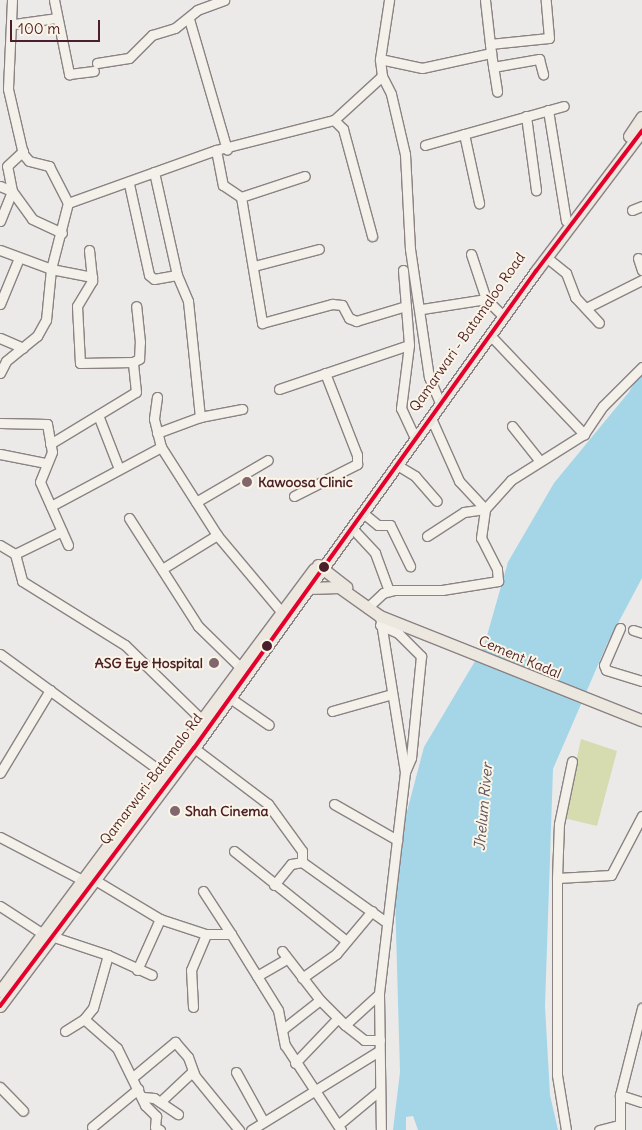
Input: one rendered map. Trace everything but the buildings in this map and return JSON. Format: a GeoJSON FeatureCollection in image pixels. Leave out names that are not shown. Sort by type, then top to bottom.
{"type":"FeatureCollection","features":[{"type":"Feature","properties":{"kind":"main road","name":"Qamarwari - Batamaloo Road"},"geometry":{"type":"LineString","coordinates":[[320,566],[439,400],[499,312],[642,118]]}},
{"type":"Feature","properties":{"kind":"main road","name":"Qamarwari - Batamaloo Road"},"geometry":{"type":"LineString","coordinates":[[320,566],[352,528],[546,257],[642,131]]}},
{"type":"Feature","properties":{"kind":"main road","name":"Qamarwari-Batamalo Rd"},"geometry":{"type":"LineString","coordinates":[[0,991],[47,935],[194,748],[309,588],[320,566]]}},
{"type":"Feature","properties":{"kind":"main road"},"geometry":{"type":"LineString","coordinates":[[89,880],[162,772],[280,610],[320,566],[374,613]]}},
{"type":"Feature","properties":{"kind":"main road"},"geometry":{"type":"LineString","coordinates":[[309,588],[336,586],[374,613]]}},
{"type":"Feature","properties":{"kind":"main road","name":"Cement Kadal"},"geometry":{"type":"LineString","coordinates":[[374,613],[571,694],[642,720]]}},
{"type":"Feature","properties":{"kind":"main road","name":"Qamarwari-Batamalo Rd"},"geometry":{"type":"LineString","coordinates":[[0,1006],[47,935]]}},
{"type":"Feature","properties":{"kind":"street"},"geometry":{"type":"LineString","coordinates":[[0,373],[6,361],[23,348],[46,320],[51,269],[62,233],[68,203],[49,166],[27,160],[4,90],[4,50],[14,24],[12,0]]}},
{"type":"Feature","properties":{"kind":"street"},"geometry":{"type":"LineString","coordinates":[[54,0],[56,18],[69,74],[129,58],[152,35],[189,19],[197,10],[224,0]]}},
{"type":"Feature","properties":{"kind":"street"},"geometry":{"type":"LineString","coordinates":[[389,0],[380,59],[382,76],[391,94],[405,154],[410,249],[422,309],[429,377],[439,400]]}},
{"type":"Feature","properties":{"kind":"street"},"geometry":{"type":"LineString","coordinates":[[485,0],[497,92]]}},
{"type":"Feature","properties":{"kind":"street"},"geometry":{"type":"LineString","coordinates":[[380,59],[422,68],[491,49],[549,38],[546,0]]}},
{"type":"Feature","properties":{"kind":"street"},"geometry":{"type":"LineString","coordinates":[[14,24],[56,18]]}},
{"type":"Feature","properties":{"kind":"street"},"geometry":{"type":"LineString","coordinates":[[189,19],[228,150]]}},
{"type":"Feature","properties":{"kind":"street"},"geometry":{"type":"LineString","coordinates":[[493,67],[538,59],[543,74]]}},
{"type":"Feature","properties":{"kind":"street"},"geometry":{"type":"LineString","coordinates":[[68,203],[129,184],[154,172],[216,150],[228,150],[334,120],[382,76]]}},
{"type":"Feature","properties":{"kind":"street"},"geometry":{"type":"LineString","coordinates":[[425,145],[564,106]]}},
{"type":"Feature","properties":{"kind":"street"},"geometry":{"type":"LineString","coordinates":[[548,110],[566,221]]}},
{"type":"Feature","properties":{"kind":"street"},"geometry":{"type":"LineString","coordinates":[[526,116],[536,190]]}},
{"type":"Feature","properties":{"kind":"street"},"geometry":{"type":"LineString","coordinates":[[334,120],[343,129],[372,236]]}},
{"type":"Feature","properties":{"kind":"street"},"geometry":{"type":"LineString","coordinates":[[464,134],[479,203]]}},
{"type":"Feature","properties":{"kind":"street"},"geometry":{"type":"LineString","coordinates":[[216,150],[223,185],[241,198],[263,324],[332,304],[342,305],[349,318],[356,321],[406,306]]}},
{"type":"Feature","properties":{"kind":"street"},"geometry":{"type":"LineString","coordinates":[[23,151],[7,166],[12,191],[32,219],[62,233]]}},
{"type":"Feature","properties":{"kind":"street"},"geometry":{"type":"LineString","coordinates":[[154,172],[177,275],[188,301],[200,417]]}},
{"type":"Feature","properties":{"kind":"street"},"geometry":{"type":"LineString","coordinates":[[241,198],[305,176]]}},
{"type":"Feature","properties":{"kind":"street"},"geometry":{"type":"LineString","coordinates":[[129,184],[149,275],[154,279],[177,275]]}},
{"type":"Feature","properties":{"kind":"street"},"geometry":{"type":"LineString","coordinates":[[0,186],[12,191]]}},
{"type":"Feature","properties":{"kind":"street"},"geometry":{"type":"LineString","coordinates":[[0,221],[12,191]]}},
{"type":"Feature","properties":{"kind":"street"},"geometry":{"type":"LineString","coordinates":[[632,210],[642,206]]}},
{"type":"Feature","properties":{"kind":"street"},"geometry":{"type":"LineString","coordinates":[[254,266],[319,249]]}},
{"type":"Feature","properties":{"kind":"street"},"geometry":{"type":"LineString","coordinates":[[0,250],[51,269],[92,277]]}},
{"type":"Feature","properties":{"kind":"street"},"geometry":{"type":"LineString","coordinates":[[89,250],[92,277],[77,306],[80,363],[133,362],[139,359],[140,342],[136,306]]}},
{"type":"Feature","properties":{"kind":"street"},"geometry":{"type":"LineString","coordinates":[[471,254],[486,299],[499,312]]}},
{"type":"Feature","properties":{"kind":"street"},"geometry":{"type":"LineString","coordinates":[[546,257],[566,273],[574,294],[599,323]]}},
{"type":"Feature","properties":{"kind":"street"},"geometry":{"type":"LineString","coordinates":[[0,304],[19,258]]}},
{"type":"Feature","properties":{"kind":"street"},"geometry":{"type":"LineString","coordinates":[[638,258],[642,270]]}},
{"type":"Feature","properties":{"kind":"street"},"geometry":{"type":"LineString","coordinates":[[403,270],[409,345],[400,408],[413,434]]}},
{"type":"Feature","properties":{"kind":"street"},"geometry":{"type":"LineString","coordinates":[[586,308],[641,284]]}},
{"type":"Feature","properties":{"kind":"street"},"geometry":{"type":"LineString","coordinates":[[422,309],[486,299]]}},
{"type":"Feature","properties":{"kind":"street"},"geometry":{"type":"LineString","coordinates":[[490,335],[584,434]]}},
{"type":"Feature","properties":{"kind":"street"},"geometry":{"type":"LineString","coordinates":[[0,338],[23,348]]}},
{"type":"Feature","properties":{"kind":"street"},"geometry":{"type":"LineString","coordinates":[[279,388],[409,345]]}},
{"type":"Feature","properties":{"kind":"street"},"geometry":{"type":"LineString","coordinates":[[50,444],[136,392],[133,362]]}},
{"type":"Feature","properties":{"kind":"street"},"geometry":{"type":"LineString","coordinates":[[389,591],[442,590],[498,581],[498,569],[481,538],[485,509],[512,480],[539,460],[559,452],[584,434],[603,406],[642,368]]}},
{"type":"Feature","properties":{"kind":"street"},"geometry":{"type":"LineString","coordinates":[[294,496],[357,464],[357,455],[325,373]]}},
{"type":"Feature","properties":{"kind":"street"},"geometry":{"type":"LineString","coordinates":[[157,397],[157,433],[161,447],[217,535],[280,610]]}},
{"type":"Feature","properties":{"kind":"street"},"geometry":{"type":"LineString","coordinates":[[157,433],[200,417],[242,409]]}},
{"type":"Feature","properties":{"kind":"street"},"geometry":{"type":"LineString","coordinates":[[98,415],[119,469]]}},
{"type":"Feature","properties":{"kind":"street"},"geometry":{"type":"LineString","coordinates":[[431,418],[460,481],[485,509]]}},
{"type":"Feature","properties":{"kind":"street"},"geometry":{"type":"LineString","coordinates":[[0,423],[47,424],[52,452],[40,482],[68,546]]}},
{"type":"Feature","properties":{"kind":"street"},"geometry":{"type":"LineString","coordinates":[[512,426],[539,460]]}},
{"type":"Feature","properties":{"kind":"street"},"geometry":{"type":"LineString","coordinates":[[51,506],[161,447]]}},
{"type":"Feature","properties":{"kind":"street"},"geometry":{"type":"LineString","coordinates":[[0,454],[46,463]]}},
{"type":"Feature","properties":{"kind":"street"},"geometry":{"type":"LineString","coordinates":[[196,502],[268,460]]}},
{"type":"Feature","properties":{"kind":"street"},"geometry":{"type":"LineString","coordinates":[[397,465],[415,476],[437,501]]}},
{"type":"Feature","properties":{"kind":"street"},"geometry":{"type":"LineString","coordinates":[[427,536],[464,512],[485,509]]}},
{"type":"Feature","properties":{"kind":"street"},"geometry":{"type":"LineString","coordinates":[[363,513],[378,525],[390,526],[410,566]]}},
{"type":"Feature","properties":{"kind":"street"},"geometry":{"type":"LineString","coordinates":[[129,518],[198,626],[240,667]]}},
{"type":"Feature","properties":{"kind":"street"},"geometry":{"type":"LineString","coordinates":[[352,528],[375,554],[389,591]]}},
{"type":"Feature","properties":{"kind":"street"},"geometry":{"type":"LineString","coordinates":[[16,554],[62,531]]}},
{"type":"Feature","properties":{"kind":"street"},"geometry":{"type":"LineString","coordinates":[[162,569],[217,535]]}},
{"type":"Feature","properties":{"kind":"street"},"geometry":{"type":"LineString","coordinates":[[0,545],[16,554],[22,580],[125,645],[201,719]]}},
{"type":"Feature","properties":{"kind":"street"},"geometry":{"type":"LineString","coordinates":[[381,1130],[379,994],[405,772],[392,694],[374,613],[389,591]]}},
{"type":"Feature","properties":{"kind":"street"},"geometry":{"type":"LineString","coordinates":[[374,613],[421,656],[411,758],[405,772]]}},
{"type":"Feature","properties":{"kind":"street"},"geometry":{"type":"LineString","coordinates":[[620,628],[604,665],[606,670],[642,680]]}},
{"type":"Feature","properties":{"kind":"street"},"geometry":{"type":"LineString","coordinates":[[0,654],[162,772]]}},
{"type":"Feature","properties":{"kind":"street"},"geometry":{"type":"LineString","coordinates":[[0,773],[50,690]]}},
{"type":"Feature","properties":{"kind":"street"},"geometry":{"type":"LineString","coordinates":[[332,711],[392,694]]}},
{"type":"Feature","properties":{"kind":"street"},"geometry":{"type":"LineString","coordinates":[[230,698],[269,725]]}},
{"type":"Feature","properties":{"kind":"street"},"geometry":{"type":"LineString","coordinates":[[194,748],[268,804],[302,851],[302,862]]}},
{"type":"Feature","properties":{"kind":"street"},"geometry":{"type":"LineString","coordinates":[[566,1130],[557,1075],[557,878],[559,824],[572,760]]}},
{"type":"Feature","properties":{"kind":"street"},"geometry":{"type":"LineString","coordinates":[[334,804],[397,840]]}},
{"type":"Feature","properties":{"kind":"street"},"geometry":{"type":"LineString","coordinates":[[557,878],[611,875],[642,816]]}},
{"type":"Feature","properties":{"kind":"street"},"geometry":{"type":"LineString","coordinates":[[0,837],[89,880],[160,919],[206,934],[231,934]]}},
{"type":"Feature","properties":{"kind":"street"},"geometry":{"type":"LineString","coordinates":[[234,851],[274,885],[345,940]]}},
{"type":"Feature","properties":{"kind":"street"},"geometry":{"type":"LineString","coordinates":[[274,885],[291,864],[302,862],[386,922]]}},
{"type":"Feature","properties":{"kind":"street"},"geometry":{"type":"LineString","coordinates":[[203,891],[278,1010],[283,1029],[283,1042],[312,1092],[339,1128],[379,1091]]}},
{"type":"Feature","properties":{"kind":"street"},"geometry":{"type":"LineString","coordinates":[[0,907],[47,935],[108,954],[137,970],[152,975]]}},
{"type":"Feature","properties":{"kind":"street"},"geometry":{"type":"LineString","coordinates":[[302,978],[334,956],[345,940],[372,912]]}},
{"type":"Feature","properties":{"kind":"street"},"geometry":{"type":"LineString","coordinates":[[137,970],[160,919]]}},
{"type":"Feature","properties":{"kind":"street"},"geometry":{"type":"LineString","coordinates":[[193,1007],[191,970],[206,934]]}},
{"type":"Feature","properties":{"kind":"street"},"geometry":{"type":"LineString","coordinates":[[282,951],[287,960],[320,1000],[345,1025],[364,1040],[380,1040]]}},
{"type":"Feature","properties":{"kind":"street"},"geometry":{"type":"LineString","coordinates":[[65,1031],[84,1019],[93,1008],[108,954]]}},
{"type":"Feature","properties":{"kind":"street"},"geometry":{"type":"LineString","coordinates":[[257,976],[287,960]]}},
{"type":"Feature","properties":{"kind":"street"},"geometry":{"type":"LineString","coordinates":[[345,1025],[379,994]]}},
{"type":"Feature","properties":{"kind":"street"},"geometry":{"type":"LineString","coordinates":[[283,1029],[320,1000]]}},
{"type":"Feature","properties":{"kind":"street"},"geometry":{"type":"LineString","coordinates":[[598,1130],[619,1127],[620,1095],[642,1008]]}},
{"type":"Feature","properties":{"kind":"street"},"geometry":{"type":"LineString","coordinates":[[295,1063],[338,1018]]}},
{"type":"Feature","properties":{"kind":"street"},"geometry":{"type":"LineString","coordinates":[[84,1019],[117,1048],[141,1093],[146,1107],[156,1116],[156,1129]]}},
{"type":"Feature","properties":{"kind":"street"},"geometry":{"type":"LineString","coordinates":[[133,1077],[172,1042],[185,1052],[192,1072],[239,1130]]}},
{"type":"Feature","properties":{"kind":"street"},"geometry":{"type":"LineString","coordinates":[[251,1130],[379,1051]]}},
{"type":"Feature","properties":{"kind":"street"},"geometry":{"type":"LineString","coordinates":[[160,1102],[192,1072]]}},
{"type":"Feature","properties":{"kind":"street"},"geometry":{"type":"LineString","coordinates":[[236,1072],[263,1121]]}},
{"type":"Feature","properties":{"kind":"street"},"geometry":{"type":"LineString","coordinates":[[0,1087],[22,1111]]}},
{"type":"Feature","properties":{"kind":"street"},"geometry":{"type":"LineString","coordinates":[[141,1093],[160,1102],[178,1114]]}},
{"type":"Feature","properties":{"kind":"street"},"geometry":{"type":"LineString","coordinates":[[92,1127],[141,1093]]}},
{"type":"Feature","properties":{"kind":"street"},"geometry":{"type":"LineString","coordinates":[[620,1095],[642,1102]]}},
{"type":"Feature","properties":{"kind":"green space"},"geometry":{"type":"Polygon","coordinates":[[[581,739],[617,751],[597,826],[564,818],[581,739]]]}},
{"type":"Feature","properties":{"kind":"water","name":"Jhelum River"},"geometry":{"type":"Polygon","coordinates":[[[642,370],[642,578],[607,644],[553,769],[545,1006],[550,1095],[558,1130],[418,1130],[413,1116],[406,1117],[406,1130],[393,1130],[400,1072],[394,861],[424,747],[484,646],[508,562],[554,483],[629,392],[642,370]]]}},
{"type":"Feature","properties":{"kind":"transit line"},"geometry":{"type":"LineString","coordinates":[[0,1006],[194,748],[536,271],[642,131]]}},
{"type":"Feature","properties":{"kind":"place","name":"Kawoosa Clinic"},"geometry":{"type":"Point","coordinates":[247,482]}},
{"type":"Feature","properties":{"kind":"place","name":"ASG Eye Hospital"},"geometry":{"type":"Point","coordinates":[214,663]}},
{"type":"Feature","properties":{"kind":"place","name":"Shah Cinema"},"geometry":{"type":"Point","coordinates":[175,811]}}]}
